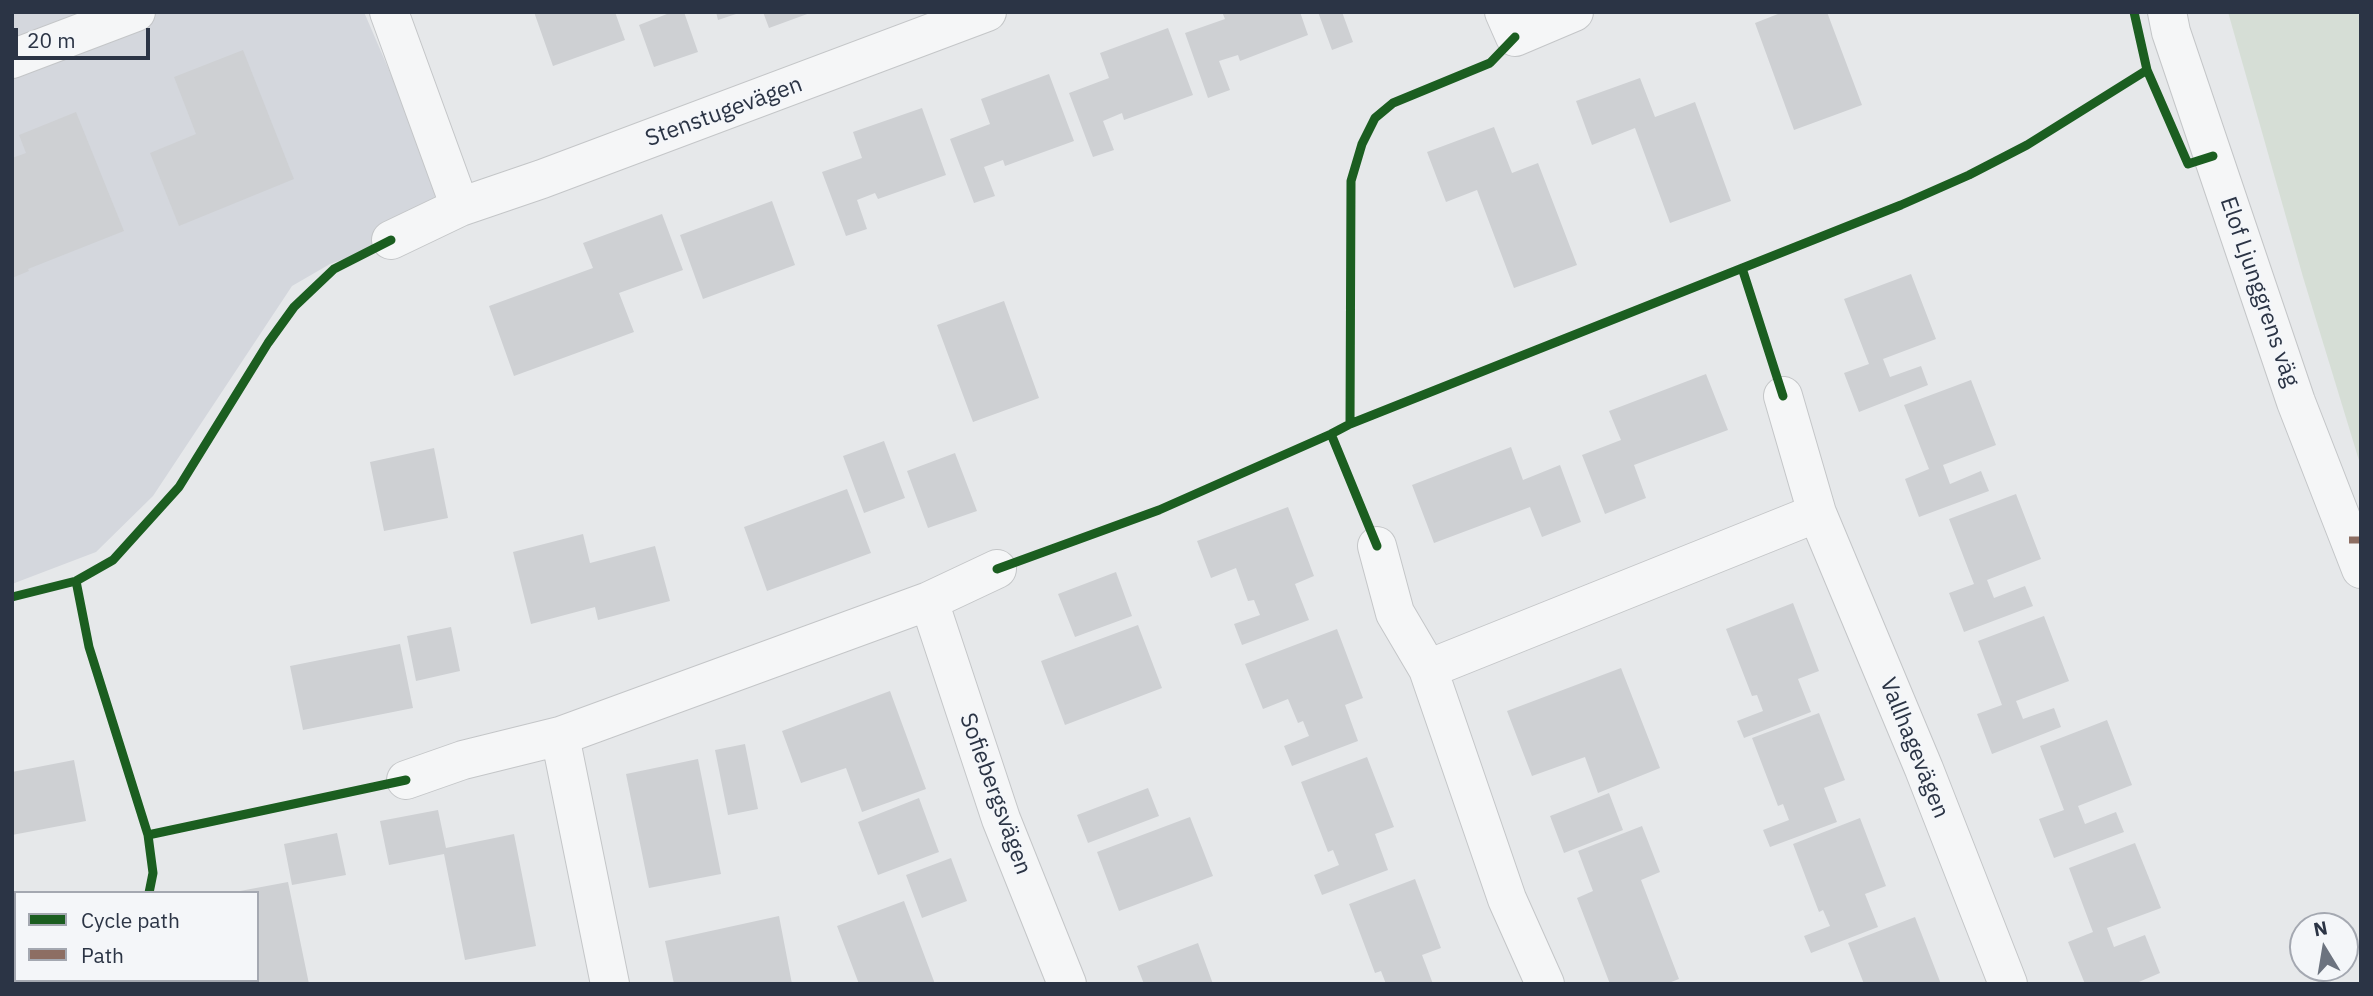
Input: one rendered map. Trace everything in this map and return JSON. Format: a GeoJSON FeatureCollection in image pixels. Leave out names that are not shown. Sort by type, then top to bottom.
{"type":"FeatureCollection","features":[{"type":"Feature","properties":{"kind":"street"},"geometry":{"type":"LineString","coordinates":[[12,59],[136,12]]}},
{"type":"Feature","properties":{"kind":"street"},"geometry":{"type":"LineString","coordinates":[[389,12],[460,207]]}},
{"type":"Feature","properties":{"kind":"street","name":"Stenstugevägen"},"geometry":{"type":"LineString","coordinates":[[391,240],[460,207],[897,48],[987,12]]}},
{"type":"Feature","properties":{"kind":"street"},"geometry":{"type":"LineString","coordinates":[[1504,12],[1515,37],[1574,12]]}},
{"type":"Feature","properties":{"kind":"street","name":"Elof Ljunggrens väg"},"geometry":{"type":"LineString","coordinates":[[2167,12],[2171,32],[2296,402],[2361,569]]}},
{"type":"Feature","properties":{"kind":"street","name":"Vallhagevägen"},"geometry":{"type":"LineString","coordinates":[[1783,396],[1817,513],[1924,769],[2008,984]]}},
{"type":"Feature","properties":{"kind":"street"},"geometry":{"type":"LineString","coordinates":[[1428,669],[1817,513]]}},
{"type":"Feature","properties":{"kind":"street"},"geometry":{"type":"LineString","coordinates":[[1377,546],[1395,613],[1428,669],[1507,899],[1545,984]]}},
{"type":"Feature","properties":{"kind":"street"},"geometry":{"type":"LineString","coordinates":[[406,780],[463,760],[559,736],[929,601],[997,569]]}},
{"type":"Feature","properties":{"kind":"street","name":"Sofiebergsvägen"},"geometry":{"type":"LineString","coordinates":[[929,601],[1001,819],[1067,984]]}},
{"type":"Feature","properties":{"kind":"street"},"geometry":{"type":"LineString","coordinates":[[559,736],[610,984]]}},
{"type":"Feature","properties":{"kind":"shaded area"},"geometry":{"type":"Polygon","coordinates":[[[12,12],[364,12],[450,212],[389,243],[330,264],[292,286],[153,496],[96,552],[12,584],[12,12]]]}},
{"type":"Feature","properties":{"kind":"shaded area"},"geometry":{"type":"Polygon","coordinates":[[[2228,12],[2361,12],[2361,467],[2303,277],[2228,12]]]}},
{"type":"Feature","properties":{"kind":"building"},"geometry":{"type":"Polygon","coordinates":[[[534,12],[615,12],[625,40],[553,66],[534,12]]]}},
{"type":"Feature","properties":{"kind":"building"},"geometry":{"type":"Polygon","coordinates":[[[672,12],[684,12],[698,52],[654,67],[639,25],[672,12]]]}},
{"type":"Feature","properties":{"kind":"building"},"geometry":{"type":"Polygon","coordinates":[[[716,12],[739,12],[739,13],[718,20],[716,12]]]}},
{"type":"Feature","properties":{"kind":"building"},"geometry":{"type":"Polygon","coordinates":[[[763,12],[810,12],[810,13],[769,28],[763,12]]]}},
{"type":"Feature","properties":{"kind":"building"},"geometry":{"type":"Polygon","coordinates":[[[1222,12],[1300,12],[1308,35],[1240,61],[1238,55],[1219,61],[1230,90],[1208,98],[1185,33],[1225,19],[1222,12]]]}},
{"type":"Feature","properties":{"kind":"building"},"geometry":{"type":"Polygon","coordinates":[[[1318,12],[1342,12],[1353,42],[1332,50],[1318,12]]]}},
{"type":"Feature","properties":{"kind":"building"},"geometry":{"type":"Polygon","coordinates":[[[1783,12],[1827,12],[1862,105],[1794,130],[1755,23],[1783,12]]]}},
{"type":"Feature","properties":{"kind":"building"},"geometry":{"type":"Polygon","coordinates":[[[1168,28],[1193,95],[1124,120],[1122,113],[1103,121],[1114,150],[1093,157],[1069,93],[1109,78],[1100,53],[1168,28]]]}},
{"type":"Feature","properties":{"kind":"building"},"geometry":{"type":"Polygon","coordinates":[[[243,50],[294,179],[179,226],[150,153],[196,134],[174,77],[243,50]]]}},
{"type":"Feature","properties":{"kind":"building"},"geometry":{"type":"Polygon","coordinates":[[[1049,74],[1074,141],[1005,166],[1003,160],[984,167],[995,196],[974,203],[950,139],[990,124],[981,99],[1049,74]]]}},
{"type":"Feature","properties":{"kind":"building"},"geometry":{"type":"Polygon","coordinates":[[[1640,78],[1655,117],[1695,102],[1731,201],[1670,223],[1635,128],[1592,145],[1576,101],[1640,78]]]}},
{"type":"Feature","properties":{"kind":"building"},"geometry":{"type":"Polygon","coordinates":[[[922,108],[946,175],[878,199],[875,193],[857,200],[867,229],[846,236],[822,172],[862,158],[853,132],[922,108]]]}},
{"type":"Feature","properties":{"kind":"building"},"geometry":{"type":"Polygon","coordinates":[[[76,112],[124,231],[28,269],[29,271],[12,278],[12,158],[26,153],[19,135],[76,112]]]}},
{"type":"Feature","properties":{"kind":"building"},"geometry":{"type":"Polygon","coordinates":[[[1494,127],[1512,173],[1538,163],[1577,265],[1514,288],[1477,190],[1446,202],[1427,152],[1494,127]]]}},
{"type":"Feature","properties":{"kind":"building"},"geometry":{"type":"Polygon","coordinates":[[[772,201],[795,265],[703,299],[680,235],[772,201]]]}},
{"type":"Feature","properties":{"kind":"building"},"geometry":{"type":"Polygon","coordinates":[[[662,214],[683,270],[619,293],[634,332],[514,376],[489,306],[593,268],[583,243],[662,214]]]}},
{"type":"Feature","properties":{"kind":"building"},"geometry":{"type":"Polygon","coordinates":[[[1911,274],[1936,339],[1883,359],[1890,377],[1921,366],[1928,385],[1859,412],[1844,373],[1869,364],[1844,299],[1911,274]]]}},
{"type":"Feature","properties":{"kind":"building"},"geometry":{"type":"Polygon","coordinates":[[[1004,301],[1039,398],[973,422],[937,325],[1004,301]]]}},
{"type":"Feature","properties":{"kind":"building"},"geometry":{"type":"Polygon","coordinates":[[[1706,374],[1728,430],[1634,465],[1646,498],[1605,514],[1582,455],[1621,440],[1609,411],[1706,374]]]}},
{"type":"Feature","properties":{"kind":"building"},"geometry":{"type":"Polygon","coordinates":[[[1971,380],[1996,445],[1943,465],[1950,484],[1981,471],[1989,491],[1919,517],[1905,479],[1929,469],[1904,405],[1971,380]]]}},
{"type":"Feature","properties":{"kind":"building"},"geometry":{"type":"Polygon","coordinates":[[[884,441],[905,498],[864,513],[843,456],[884,441]]]}},
{"type":"Feature","properties":{"kind":"building"},"geometry":{"type":"Polygon","coordinates":[[[1511,447],[1523,480],[1560,465],[1581,522],[1542,537],[1530,507],[1434,543],[1412,485],[1511,447]]]}},
{"type":"Feature","properties":{"kind":"building"},"geometry":{"type":"Polygon","coordinates":[[[434,448],[448,518],[384,531],[370,462],[434,448]]]}},
{"type":"Feature","properties":{"kind":"building"},"geometry":{"type":"Polygon","coordinates":[[[955,453],[977,511],[928,528],[907,471],[955,453]]]}},
{"type":"Feature","properties":{"kind":"building"},"geometry":{"type":"Polygon","coordinates":[[[847,489],[871,553],[767,591],[744,527],[847,489]]]}},
{"type":"Feature","properties":{"kind":"building"},"geometry":{"type":"Polygon","coordinates":[[[2016,494],[2041,559],[1987,580],[1994,598],[2025,586],[2033,606],[1964,632],[1949,593],[1974,584],[1949,519],[2016,494]]]}},
{"type":"Feature","properties":{"kind":"building"},"geometry":{"type":"Polygon","coordinates":[[[1288,507],[1314,576],[1295,584],[1309,620],[1242,645],[1234,624],[1260,615],[1254,600],[1248,601],[1236,568],[1211,578],[1197,541],[1288,507]]]}},
{"type":"Feature","properties":{"kind":"building"},"geometry":{"type":"Polygon","coordinates":[[[583,534],[590,563],[655,546],[670,601],[598,620],[595,607],[531,624],[513,552],[583,534]]]}},
{"type":"Feature","properties":{"kind":"building"},"geometry":{"type":"Polygon","coordinates":[[[1116,572],[1132,616],[1075,637],[1058,594],[1116,572]]]}},
{"type":"Feature","properties":{"kind":"building"},"geometry":{"type":"Polygon","coordinates":[[[1793,603],[1819,671],[1798,679],[1811,712],[1744,738],[1737,721],[1763,711],[1757,695],[1752,696],[1726,629],[1793,603]]]}},
{"type":"Feature","properties":{"kind":"building"},"geometry":{"type":"Polygon","coordinates":[[[2044,616],[2069,681],[2016,701],[2023,719],[2054,708],[2061,727],[1992,754],[1977,714],[2002,705],[1978,641],[2044,616]]]}},
{"type":"Feature","properties":{"kind":"building"},"geometry":{"type":"Polygon","coordinates":[[[1138,625],[1162,688],[1065,725],[1041,661],[1138,625]]]}},
{"type":"Feature","properties":{"kind":"building"},"geometry":{"type":"Polygon","coordinates":[[[451,627],[460,671],[416,681],[407,636],[451,627]]]}},
{"type":"Feature","properties":{"kind":"building"},"geometry":{"type":"Polygon","coordinates":[[[1337,629],[1363,698],[1345,705],[1358,741],[1292,766],[1284,746],[1309,736],[1303,721],[1298,723],[1288,699],[1263,709],[1245,664],[1337,629]]]}},
{"type":"Feature","properties":{"kind":"building"},"geometry":{"type":"Polygon","coordinates":[[[400,644],[413,708],[303,730],[290,666],[400,644]]]}},
{"type":"Feature","properties":{"kind":"building"},"geometry":{"type":"Polygon","coordinates":[[[1621,668],[1660,768],[1598,793],[1585,757],[1532,776],[1507,711],[1621,668]]]}},
{"type":"Feature","properties":{"kind":"building"},"geometry":{"type":"Polygon","coordinates":[[[890,691],[926,789],[862,812],[846,768],[801,783],[782,731],[890,691]]]}},
{"type":"Feature","properties":{"kind":"building"},"geometry":{"type":"Polygon","coordinates":[[[1819,713],[1845,780],[1824,788],[1837,822],[1770,847],[1763,830],[1789,820],[1783,804],[1778,806],[1752,738],[1819,713]]]}},
{"type":"Feature","properties":{"kind":"building"},"geometry":{"type":"Polygon","coordinates":[[[2107,720],[2132,785],[2078,806],[2085,824],[2116,812],[2124,832],[2054,858],[2039,819],[2064,810],[2040,746],[2107,720]]]}},
{"type":"Feature","properties":{"kind":"building"},"geometry":{"type":"Polygon","coordinates":[[[745,744],[758,809],[728,815],[715,750],[745,744]]]}},
{"type":"Feature","properties":{"kind":"building"},"geometry":{"type":"Polygon","coordinates":[[[1367,757],[1394,827],[1375,834],[1388,870],[1322,895],[1314,875],[1339,865],[1333,850],[1328,852],[1301,782],[1367,757]]]}},
{"type":"Feature","properties":{"kind":"building"},"geometry":{"type":"Polygon","coordinates":[[[698,759],[721,874],[649,888],[626,774],[698,759]]]}},
{"type":"Feature","properties":{"kind":"building"},"geometry":{"type":"Polygon","coordinates":[[[74,760],[86,821],[12,835],[12,772],[74,760]]]}},
{"type":"Feature","properties":{"kind":"building"},"geometry":{"type":"Polygon","coordinates":[[[1148,788],[1159,816],[1088,843],[1077,815],[1148,788]]]}},
{"type":"Feature","properties":{"kind":"building"},"geometry":{"type":"Polygon","coordinates":[[[1609,793],[1623,830],[1564,853],[1550,816],[1609,793]]]}},
{"type":"Feature","properties":{"kind":"building"},"geometry":{"type":"Polygon","coordinates":[[[919,798],[939,852],[878,875],[858,822],[919,798]]]}},
{"type":"Feature","properties":{"kind":"building"},"geometry":{"type":"Polygon","coordinates":[[[438,810],[446,848],[514,834],[536,946],[465,960],[444,854],[389,865],[380,821],[438,810]]]}},
{"type":"Feature","properties":{"kind":"building"},"geometry":{"type":"Polygon","coordinates":[[[1190,817],[1213,876],[1119,911],[1097,852],[1190,817]]]}},
{"type":"Feature","properties":{"kind":"building"},"geometry":{"type":"Polygon","coordinates":[[[1860,818],[1886,886],[1865,894],[1878,927],[1811,953],[1804,936],[1830,926],[1823,910],[1819,912],[1793,844],[1860,818]]]}},
{"type":"Feature","properties":{"kind":"building"},"geometry":{"type":"Polygon","coordinates":[[[1642,826],[1660,872],[1641,880],[1679,979],[1666,984],[1610,984],[1577,898],[1593,891],[1578,851],[1642,826]]]}},
{"type":"Feature","properties":{"kind":"building"},"geometry":{"type":"Polygon","coordinates":[[[337,833],[346,875],[292,885],[284,844],[337,833]]]}},
{"type":"Feature","properties":{"kind":"building"},"geometry":{"type":"Polygon","coordinates":[[[2135,843],[2161,908],[2107,928],[2114,947],[2145,935],[2160,973],[2134,984],[2085,984],[2068,942],[2093,932],[2069,868],[2135,843]]]}},
{"type":"Feature","properties":{"kind":"building"},"geometry":{"type":"Polygon","coordinates":[[[951,858],[967,901],[922,918],[906,875],[951,858]]]}},
{"type":"Feature","properties":{"kind":"building"},"geometry":{"type":"Polygon","coordinates":[[[1415,879],[1441,948],[1422,955],[1433,984],[1386,984],[1381,971],[1375,973],[1349,904],[1415,879]]]}},
{"type":"Feature","properties":{"kind":"building"},"geometry":{"type":"Polygon","coordinates":[[[288,882],[309,984],[235,984],[259,982],[259,891],[240,891],[288,882]]]}},
{"type":"Feature","properties":{"kind":"building"},"geometry":{"type":"Polygon","coordinates":[[[904,901],[935,984],[859,984],[837,926],[904,901]]]}},
{"type":"Feature","properties":{"kind":"building"},"geometry":{"type":"Polygon","coordinates":[[[779,916],[792,984],[674,984],[665,941],[779,916]]]}},
{"type":"Feature","properties":{"kind":"building"},"geometry":{"type":"Polygon","coordinates":[[[1915,917],[1941,984],[1864,984],[1848,943],[1915,917]]]}},
{"type":"Feature","properties":{"kind":"building"},"geometry":{"type":"Polygon","coordinates":[[[1198,943],[1213,984],[1144,984],[1137,966],[1198,943]]]}},
{"type":"Feature","properties":{"kind":"marked path"},"geometry":{"type":"LineString","coordinates":[[2349,540],[2361,540]]}},
{"type":"Feature","properties":{"kind":"cycle path"},"geometry":{"type":"LineString","coordinates":[[2134,12],[2147,70],[2188,164],[2213,156]]}},
{"type":"Feature","properties":{"kind":"cycle path"},"geometry":{"type":"LineString","coordinates":[[1350,424],[1351,181],[1362,144],[1375,118],[1393,103],[1490,63],[1515,37]]}},
{"type":"Feature","properties":{"kind":"cycle path"},"geometry":{"type":"LineString","coordinates":[[997,569],[1159,510],[1350,424],[1901,205],[1969,175],[2027,145],[2147,70]]}},
{"type":"Feature","properties":{"kind":"cycle path"},"geometry":{"type":"LineString","coordinates":[[12,597],[76,581],[113,560],[179,487],[268,343],[294,307],[334,269],[391,240]]}},
{"type":"Feature","properties":{"kind":"cycle path"},"geometry":{"type":"LineString","coordinates":[[1742,268],[1783,396]]}},
{"type":"Feature","properties":{"kind":"cycle path"},"geometry":{"type":"LineString","coordinates":[[1331,434],[1377,546]]}},
{"type":"Feature","properties":{"kind":"cycle path"},"geometry":{"type":"LineString","coordinates":[[76,581],[89,647],[148,835],[153,873],[149,891]]}},
{"type":"Feature","properties":{"kind":"cycle path"},"geometry":{"type":"LineString","coordinates":[[148,835],[406,780]]}}]}
